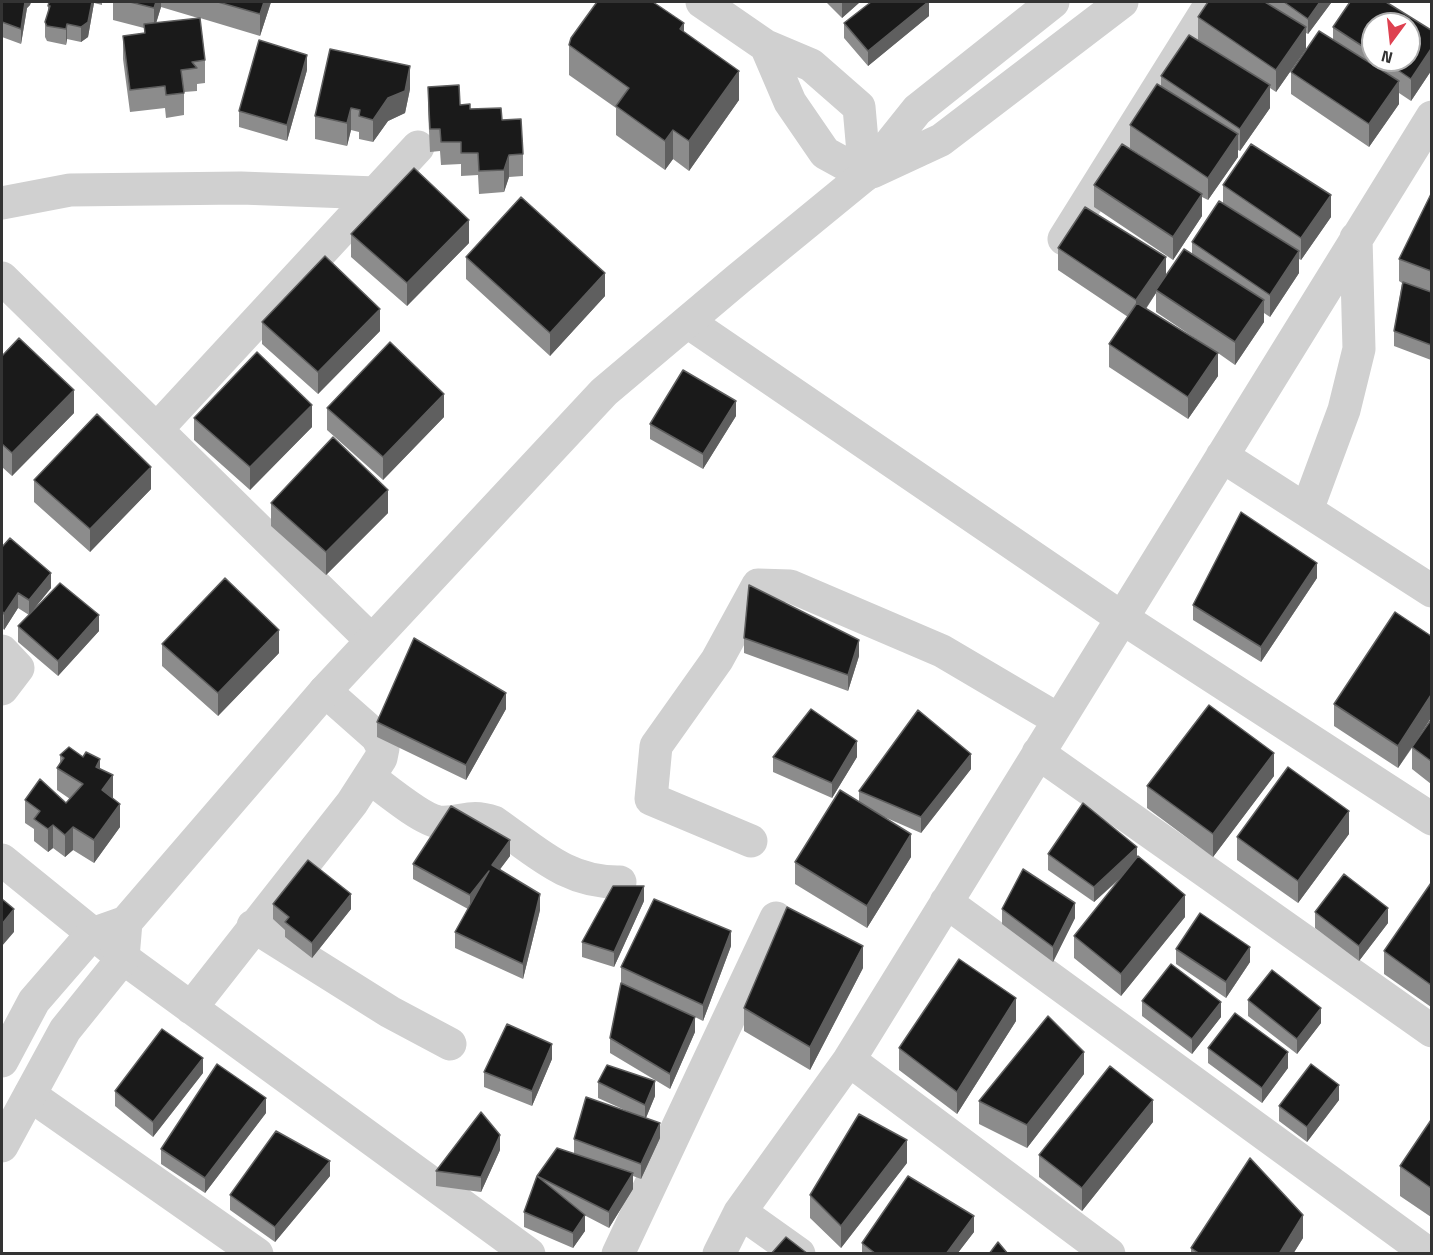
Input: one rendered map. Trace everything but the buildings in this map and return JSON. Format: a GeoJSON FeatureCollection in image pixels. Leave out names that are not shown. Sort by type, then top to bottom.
{"type":"FeatureCollection","features":[{"type":"Feature","properties":{"kind":"street"},"geometry":{"type":"LineString","coordinates":[[702,2],[766,46],[811,65],[859,107],[865,175]]}},
{"type":"Feature","properties":{"kind":"street"},"geometry":{"type":"LineString","coordinates":[[2,1061],[34,1001],[92,934],[126,922],[325,691],[604,392],[865,175],[917,110],[1053,2]]}},
{"type":"Feature","properties":{"kind":"street"},"geometry":{"type":"LineString","coordinates":[[865,175],[941,141],[1122,2]]}},
{"type":"Feature","properties":{"kind":"street"},"geometry":{"type":"LineString","coordinates":[[1064,239],[1212,2]]}},
{"type":"Feature","properties":{"kind":"street"},"geometry":{"type":"LineString","coordinates":[[766,46],[790,102],[825,153],[865,175]]}},
{"type":"Feature","properties":{"kind":"street"},"geometry":{"type":"LineString","coordinates":[[718,1254],[740,1212],[849,1060],[1431,117]]}},
{"type":"Feature","properties":{"kind":"street"},"geometry":{"type":"LineString","coordinates":[[157,429],[418,147]]}},
{"type":"Feature","properties":{"kind":"street"},"geometry":{"type":"LineString","coordinates":[[2,203],[70,190],[241,188],[376,193]]}},
{"type":"Feature","properties":{"kind":"street"},"geometry":{"type":"LineString","coordinates":[[1307,510],[1344,410],[1359,349],[1356,238]]}},
{"type":"Feature","properties":{"kind":"street"},"geometry":{"type":"LineString","coordinates":[[2,278],[371,640]]}},
{"type":"Feature","properties":{"kind":"street"},"geometry":{"type":"LineString","coordinates":[[688,322],[1122,618],[1431,819]]}},
{"type":"Feature","properties":{"kind":"street"},"geometry":{"type":"LineString","coordinates":[[1222,456],[1431,591]]}},
{"type":"Feature","properties":{"kind":"street"},"geometry":{"type":"LineString","coordinates":[[751,842],[651,799],[657,746],[717,660],[758,585],[790,585],[942,651],[1059,720]]}},
{"type":"Feature","properties":{"kind":"street"},"geometry":{"type":"LineString","coordinates":[[2,651],[18,668],[2,689]]}},
{"type":"Feature","properties":{"kind":"street"},"geometry":{"type":"LineString","coordinates":[[191,1008],[253,926],[352,803],[381,758],[383,748],[377,738],[325,691]]}},
{"type":"Feature","properties":{"kind":"street"},"geometry":{"type":"LineString","coordinates":[[1038,753],[1431,1031]]}},
{"type":"Feature","properties":{"kind":"street"},"geometry":{"type":"LineString","coordinates":[[369,777],[435,821],[451,822],[480,817],[494,822],[566,872],[601,882],[620,882]]}},
{"type":"Feature","properties":{"kind":"street"},"geometry":{"type":"LineString","coordinates":[[2,860],[123,958],[529,1254]]}},
{"type":"Feature","properties":{"kind":"street"},"geometry":{"type":"LineString","coordinates":[[946,902],[1429,1254]]}},
{"type":"Feature","properties":{"kind":"street"},"geometry":{"type":"LineString","coordinates":[[618,1254],[776,918]]}},
{"type":"Feature","properties":{"kind":"street"},"geometry":{"type":"LineString","coordinates":[[2,1146],[65,1030],[123,958],[126,922]]}},
{"type":"Feature","properties":{"kind":"street"},"geometry":{"type":"LineString","coordinates":[[253,926],[390,1012],[450,1044]]}},
{"type":"Feature","properties":{"kind":"street"},"geometry":{"type":"LineString","coordinates":[[849,1060],[1108,1254]]}},
{"type":"Feature","properties":{"kind":"street"},"geometry":{"type":"LineString","coordinates":[[30,1095],[257,1254]]}},
{"type":"Feature","properties":{"kind":"street"},"geometry":{"type":"LineString","coordinates":[[740,1212],[799,1254]]}}]}
